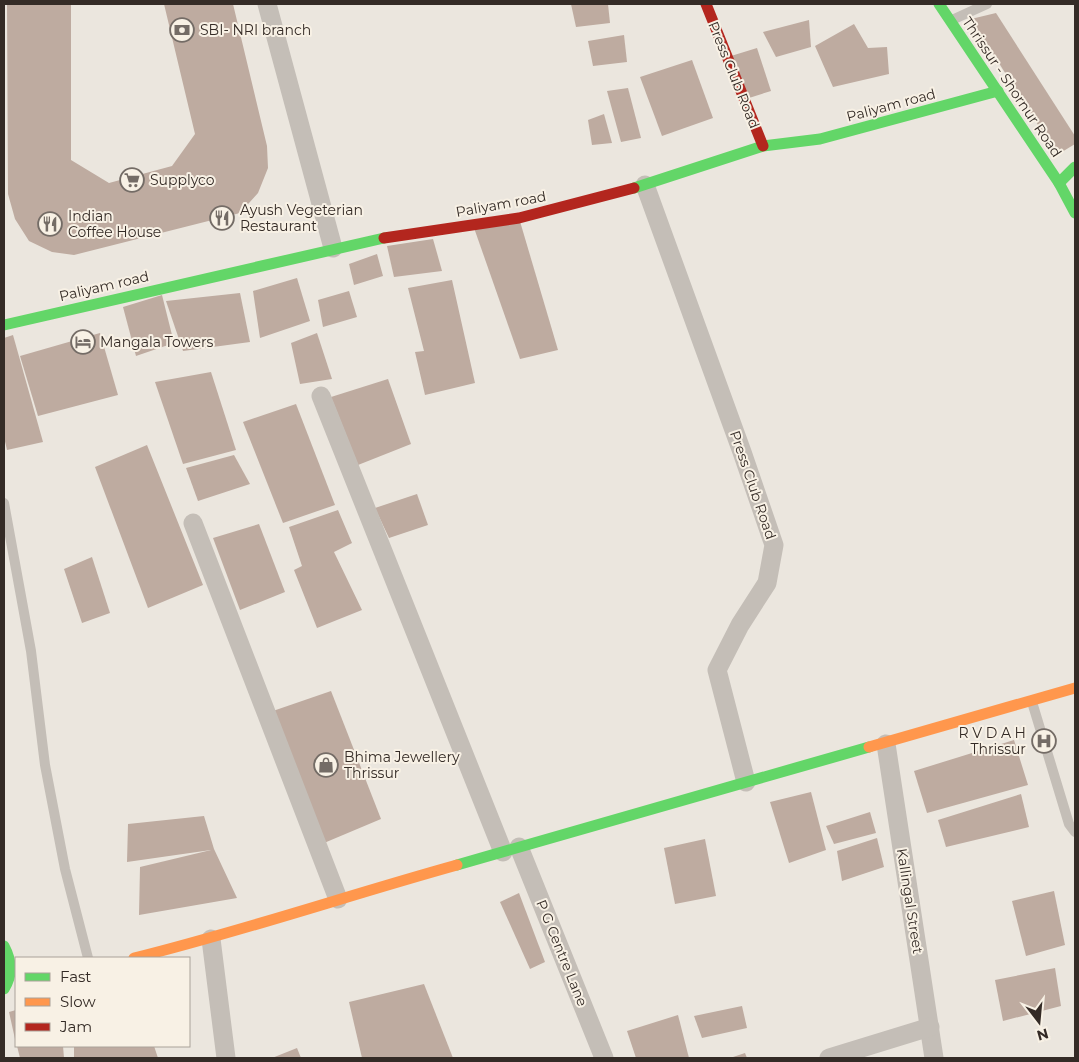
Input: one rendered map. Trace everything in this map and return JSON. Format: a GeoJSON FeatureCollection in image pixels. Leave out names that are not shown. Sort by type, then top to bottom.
{"type":"FeatureCollection","features":[{"type":"Feature","properties":{"kind":"street"},"geometry":{"type":"LineString","coordinates":[[267,4],[333,248]]}},
{"type":"Feature","properties":{"kind":"street","name":"Press Club Road"},"geometry":{"type":"LineString","coordinates":[[706,4],[763,146]]}},
{"type":"Feature","properties":{"kind":"street","name":"Thrissur - Shornur Road"},"geometry":{"type":"LineString","coordinates":[[939,4],[1059,183],[1075,213]]}},
{"type":"Feature","properties":{"kind":"street","name":"Paliyam road"},"geometry":{"type":"LineString","coordinates":[[4,326],[333,248],[404,234],[519,218],[645,185],[763,146],[820,140],[998,91]]}},
{"type":"Feature","properties":{"kind":"street"},"geometry":{"type":"LineString","coordinates":[[1059,183],[1075,167]]}},
{"type":"Feature","properties":{"kind":"street","name":"Press Club Road"},"geometry":{"type":"LineString","coordinates":[[645,185],[774,545],[767,583],[740,625],[717,670],[746,782]]}},
{"type":"Feature","properties":{"kind":"street","name":"P G Centre Lane"},"geometry":{"type":"LineString","coordinates":[[321,396],[511,849],[604,1058]]}},
{"type":"Feature","properties":{"kind":"street"},"geometry":{"type":"LineString","coordinates":[[193,523],[338,899]]}},
{"type":"Feature","properties":{"kind":"street"},"geometry":{"type":"LineString","coordinates":[[138,957],[211,939],[338,899],[746,782],[886,744],[1075,688]]}},
{"type":"Feature","properties":{"kind":"street","name":"Kallingal Street"},"geometry":{"type":"LineString","coordinates":[[886,744],[934,1058]]}},
{"type":"Feature","properties":{"kind":"street"},"geometry":{"type":"LineString","coordinates":[[211,939],[226,1058]]}},
{"type":"Feature","properties":{"kind":"street"},"geometry":{"type":"LineString","coordinates":[[4,946],[11,964],[9,984]]}},
{"type":"Feature","properties":{"kind":"street"},"geometry":{"type":"LineString","coordinates":[[829,1058],[930,1027]]}},
{"type":"Feature","properties":{"kind":"lane"},"geometry":{"type":"LineString","coordinates":[[949,21],[987,4]]}},
{"type":"Feature","properties":{"kind":"lane"},"geometry":{"type":"LineString","coordinates":[[4,503],[31,651],[45,765],[65,869],[88,957]]}},
{"type":"Feature","properties":{"kind":"lane"},"geometry":{"type":"LineString","coordinates":[[1032,701],[1069,824],[1075,832]]}},
{"type":"Feature","properties":{"kind":"building"},"geometry":{"type":"Polygon","coordinates":[[[7,4],[71,4],[71,160],[109,183],[172,166],[195,134],[164,4],[233,4],[267,146],[268,168],[258,193],[240,213],[74,255],[52,252],[29,241],[15,219],[8,194],[7,4]]]}},
{"type":"Feature","properties":{"kind":"building"},"geometry":{"type":"Polygon","coordinates":[[[571,4],[608,4],[610,23],[576,27],[571,4]]]}},
{"type":"Feature","properties":{"kind":"building"},"geometry":{"type":"Polygon","coordinates":[[[996,13],[1075,136],[1075,144],[1057,155],[971,19],[996,13]]]}},
{"type":"Feature","properties":{"kind":"building"},"geometry":{"type":"Polygon","coordinates":[[[809,20],[811,47],[776,57],[763,32],[809,20]]]}},
{"type":"Feature","properties":{"kind":"building"},"geometry":{"type":"Polygon","coordinates":[[[854,24],[868,48],[887,47],[889,74],[833,87],[815,46],[854,24]]]}},
{"type":"Feature","properties":{"kind":"building"},"geometry":{"type":"Polygon","coordinates":[[[624,35],[627,62],[593,66],[588,41],[624,35]]]}},
{"type":"Feature","properties":{"kind":"building"},"geometry":{"type":"Polygon","coordinates":[[[757,48],[771,91],[749,98],[731,56],[757,48]]]}},
{"type":"Feature","properties":{"kind":"building"},"geometry":{"type":"Polygon","coordinates":[[[692,60],[713,118],[662,136],[640,77],[692,60]]]}},
{"type":"Feature","properties":{"kind":"building"},"geometry":{"type":"Polygon","coordinates":[[[628,88],[641,138],[621,142],[607,91],[628,88]]]}},
{"type":"Feature","properties":{"kind":"building"},"geometry":{"type":"Polygon","coordinates":[[[604,114],[612,143],[592,145],[588,120],[604,114]]]}},
{"type":"Feature","properties":{"kind":"building"},"geometry":{"type":"Polygon","coordinates":[[[519,218],[558,350],[520,359],[473,225],[519,218]]]}},
{"type":"Feature","properties":{"kind":"building"},"geometry":{"type":"Polygon","coordinates":[[[433,239],[442,271],[394,277],[387,246],[433,239]]]}},
{"type":"Feature","properties":{"kind":"building"},"geometry":{"type":"Polygon","coordinates":[[[377,254],[383,276],[354,285],[349,264],[377,254]]]}},
{"type":"Feature","properties":{"kind":"building"},"geometry":{"type":"Polygon","coordinates":[[[297,278],[310,321],[260,338],[253,291],[297,278]]]}},
{"type":"Feature","properties":{"kind":"building"},"geometry":{"type":"Polygon","coordinates":[[[452,280],[475,383],[425,395],[415,352],[424,351],[408,288],[452,280]]]}},
{"type":"Feature","properties":{"kind":"building"},"geometry":{"type":"Polygon","coordinates":[[[349,291],[357,317],[323,327],[318,300],[349,291]]]}},
{"type":"Feature","properties":{"kind":"building"},"geometry":{"type":"Polygon","coordinates":[[[240,293],[250,342],[183,351],[166,301],[240,293]]]}},
{"type":"Feature","properties":{"kind":"building"},"geometry":{"type":"Polygon","coordinates":[[[162,295],[174,343],[136,356],[123,307],[162,295]]]}},
{"type":"Feature","properties":{"kind":"building"},"geometry":{"type":"Polygon","coordinates":[[[100,333],[118,395],[38,416],[20,356],[100,333]]]}},
{"type":"Feature","properties":{"kind":"building"},"geometry":{"type":"Polygon","coordinates":[[[317,333],[332,379],[300,384],[291,343],[317,333]]]}},
{"type":"Feature","properties":{"kind":"building"},"geometry":{"type":"Polygon","coordinates":[[[13,335],[43,442],[7,450],[4,437],[4,338],[13,335]]]}},
{"type":"Feature","properties":{"kind":"building"},"geometry":{"type":"Polygon","coordinates":[[[211,372],[236,450],[183,464],[155,382],[211,372]]]}},
{"type":"Feature","properties":{"kind":"building"},"geometry":{"type":"Polygon","coordinates":[[[388,379],[411,444],[358,465],[331,397],[388,379]]]}},
{"type":"Feature","properties":{"kind":"building"},"geometry":{"type":"Polygon","coordinates":[[[296,404],[335,505],[283,523],[243,422],[296,404]]]}},
{"type":"Feature","properties":{"kind":"building"},"geometry":{"type":"Polygon","coordinates":[[[147,445],[203,585],[148,608],[95,467],[147,445]]]}},
{"type":"Feature","properties":{"kind":"building"},"geometry":{"type":"Polygon","coordinates":[[[234,455],[250,484],[198,501],[186,468],[234,455]]]}},
{"type":"Feature","properties":{"kind":"building"},"geometry":{"type":"Polygon","coordinates":[[[417,494],[428,525],[389,538],[375,508],[417,494]]]}},
{"type":"Feature","properties":{"kind":"building"},"geometry":{"type":"Polygon","coordinates":[[[338,510],[352,543],[334,552],[362,610],[317,628],[294,570],[302,566],[289,527],[338,510]]]}},
{"type":"Feature","properties":{"kind":"building"},"geometry":{"type":"Polygon","coordinates":[[[259,524],[285,592],[240,610],[213,538],[259,524]]]}},
{"type":"Feature","properties":{"kind":"building"},"geometry":{"type":"Polygon","coordinates":[[[92,557],[110,613],[82,623],[64,569],[92,557]]]}},
{"type":"Feature","properties":{"kind":"building","name":"Bhima Jewellery Thrissur"},"geometry":{"type":"Polygon","coordinates":[[[331,691],[381,819],[324,843],[270,712],[331,691]]]}},
{"type":"Feature","properties":{"kind":"building"},"geometry":{"type":"Polygon","coordinates":[[[1014,740],[1028,785],[927,813],[914,771],[1014,740]]]}},
{"type":"Feature","properties":{"kind":"building"},"geometry":{"type":"Polygon","coordinates":[[[811,792],[826,850],[789,863],[770,802],[811,792]]]}},
{"type":"Feature","properties":{"kind":"building"},"geometry":{"type":"Polygon","coordinates":[[[1021,794],[1029,827],[946,847],[938,820],[1021,794]]]}},
{"type":"Feature","properties":{"kind":"building"},"geometry":{"type":"Polygon","coordinates":[[[870,812],[876,833],[834,844],[826,826],[870,812]]]}},
{"type":"Feature","properties":{"kind":"building"},"geometry":{"type":"Polygon","coordinates":[[[204,816],[214,849],[237,898],[139,915],[140,867],[211,850],[127,862],[128,824],[204,816]]]}},
{"type":"Feature","properties":{"kind":"building"},"geometry":{"type":"Polygon","coordinates":[[[877,838],[884,867],[842,881],[837,851],[877,838]]]}},
{"type":"Feature","properties":{"kind":"building"},"geometry":{"type":"Polygon","coordinates":[[[705,839],[716,896],[675,904],[664,848],[705,839]]]}},
{"type":"Feature","properties":{"kind":"building"},"geometry":{"type":"Polygon","coordinates":[[[1054,891],[1065,945],[1026,956],[1012,901],[1054,891]]]}},
{"type":"Feature","properties":{"kind":"building"},"geometry":{"type":"Polygon","coordinates":[[[519,893],[545,962],[530,969],[500,902],[519,893]]]}},
{"type":"Feature","properties":{"kind":"building"},"geometry":{"type":"Polygon","coordinates":[[[1055,968],[1061,1006],[1003,1021],[995,980],[1055,968]]]}},
{"type":"Feature","properties":{"kind":"building"},"geometry":{"type":"Polygon","coordinates":[[[424,984],[453,1058],[362,1058],[349,1002],[424,984]]]}},
{"type":"Feature","properties":{"kind":"building"},"geometry":{"type":"Polygon","coordinates":[[[742,1006],[747,1028],[702,1038],[694,1016],[742,1006]]]}},
{"type":"Feature","properties":{"kind":"building"},"geometry":{"type":"Polygon","coordinates":[[[15,1010],[15,1039],[9,1012],[15,1010]]]}},
{"type":"Feature","properties":{"kind":"building"},"geometry":{"type":"Polygon","coordinates":[[[678,1015],[689,1058],[636,1058],[627,1031],[678,1015]]]}},
{"type":"Feature","properties":{"kind":"building"},"geometry":{"type":"Polygon","coordinates":[[[17,1047],[63,1047],[64,1058],[20,1058],[17,1047]]]}},
{"type":"Feature","properties":{"kind":"building"},"geometry":{"type":"Polygon","coordinates":[[[74,1047],[154,1047],[158,1058],[74,1058],[74,1047]]]}},
{"type":"Feature","properties":{"kind":"building"},"geometry":{"type":"Polygon","coordinates":[[[297,1048],[301,1058],[272,1058],[297,1048]]]}},
{"type":"Feature","properties":{"kind":"building"},"geometry":{"type":"Polygon","coordinates":[[[745,1053],[747,1058],[730,1058],[745,1053]]]}},
{"type":"Feature","properties":{"kind":"traffic: fast"},"geometry":{"type":"LineString","coordinates":[[939,4],[1059,183],[1075,213]]}},
{"type":"Feature","properties":{"kind":"traffic: fast"},"geometry":{"type":"LineString","coordinates":[[634,188],[763,146],[820,139],[998,91]]}},
{"type":"Feature","properties":{"kind":"traffic: fast"},"geometry":{"type":"LineString","coordinates":[[1059,183],[1075,167]]}},
{"type":"Feature","properties":{"kind":"traffic: fast"},"geometry":{"type":"LineString","coordinates":[[4,325],[384,238]]}},
{"type":"Feature","properties":{"kind":"traffic: fast"},"geometry":{"type":"LineString","coordinates":[[457,865],[869,747]]}},
{"type":"Feature","properties":{"kind":"traffic: fast"},"geometry":{"type":"LineString","coordinates":[[4,946],[9,957],[10,968],[9,978],[4,989]]}},
{"type":"Feature","properties":{"kind":"traffic: slow"},"geometry":{"type":"LineString","coordinates":[[869,747],[1075,688]]}},
{"type":"Feature","properties":{"kind":"traffic: slow"},"geometry":{"type":"LineString","coordinates":[[138,957],[457,865]]}},
{"type":"Feature","properties":{"kind":"traffic: jam"},"geometry":{"type":"LineString","coordinates":[[706,4],[763,146]]}},
{"type":"Feature","properties":{"kind":"traffic: jam"},"geometry":{"type":"LineString","coordinates":[[384,238],[519,218],[634,188]]}},
{"type":"Feature","properties":{"kind":"place","name":"SBI- NRI branch"},"geometry":{"type":"Point","coordinates":[182,30]}},
{"type":"Feature","properties":{"kind":"place","name":"Supplyco"},"geometry":{"type":"Point","coordinates":[132,180]}},
{"type":"Feature","properties":{"kind":"place","name":"Ayush Vegeterian Restaurant"},"geometry":{"type":"Point","coordinates":[222,218]}},
{"type":"Feature","properties":{"kind":"place","name":"Indian Coffee House"},"geometry":{"type":"Point","coordinates":[50,224]}},
{"type":"Feature","properties":{"kind":"place","name":"Mangala Towers"},"geometry":{"type":"Point","coordinates":[83,342]}},
{"type":"Feature","properties":{"kind":"place","name":"R V D A H Thrissur"},"geometry":{"type":"Point","coordinates":[1044,741]}},
{"type":"Feature","properties":{"kind":"place","name":"Bhima Jewellery Thrissur"},"geometry":{"type":"Point","coordinates":[326,765]}}]}
